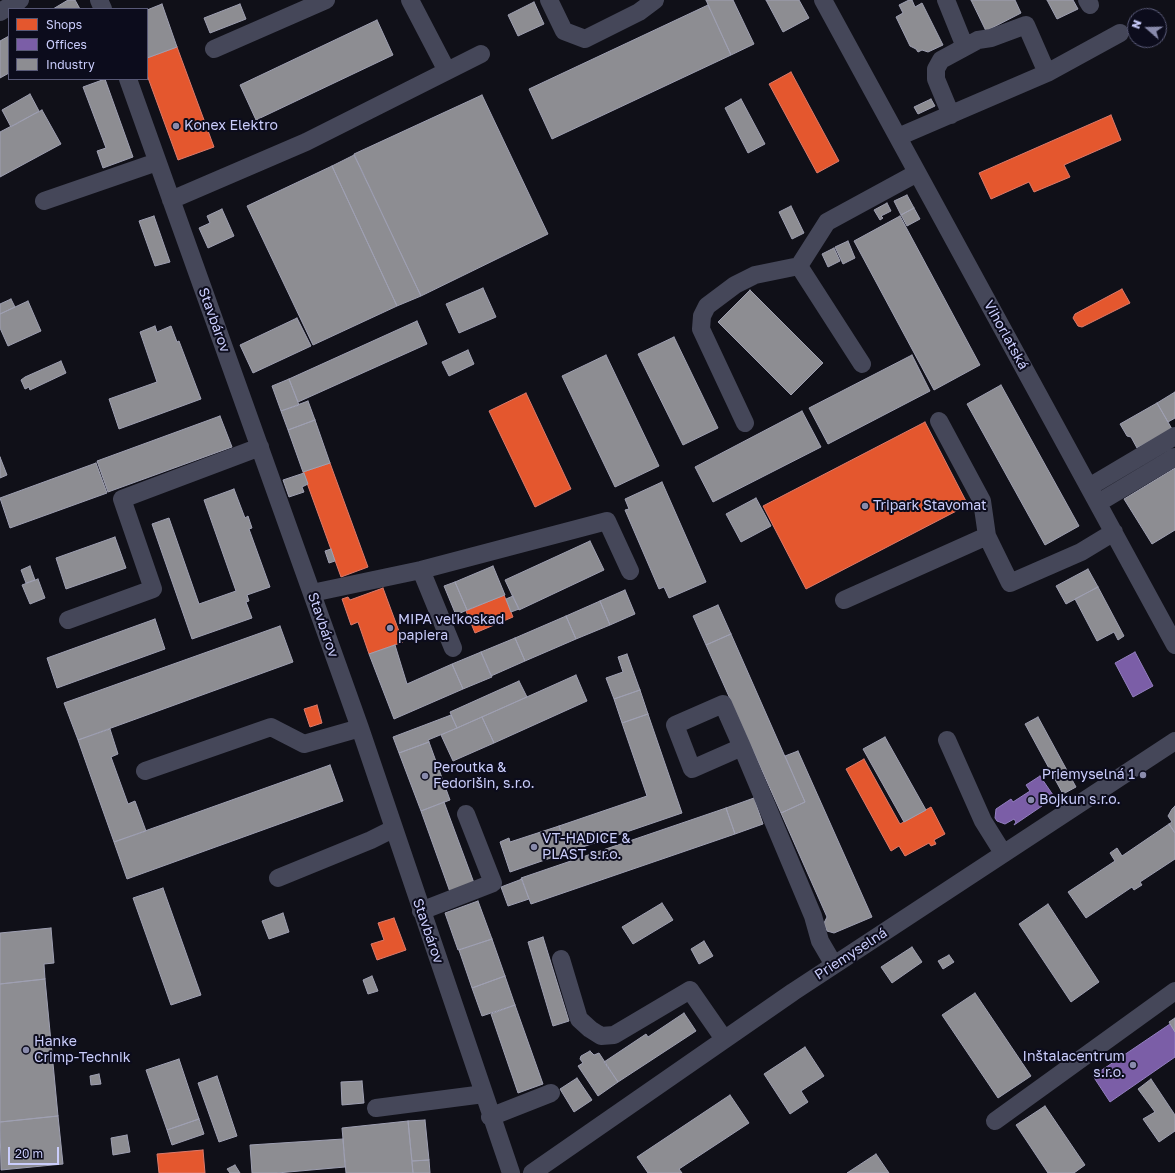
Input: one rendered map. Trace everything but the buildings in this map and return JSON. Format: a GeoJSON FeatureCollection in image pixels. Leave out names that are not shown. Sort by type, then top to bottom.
{"type":"FeatureCollection","features":[{"type":"Feature","properties":{"kind":"street"},"geometry":{"type":"LineString","coordinates":[[0,12],[20,0]]}},
{"type":"Feature","properties":{"kind":"street"},"geometry":{"type":"LineString","coordinates":[[214,49],[326,0]]}},
{"type":"Feature","properties":{"kind":"street"},"geometry":{"type":"LineString","coordinates":[[410,0],[447,71]]}},
{"type":"Feature","properties":{"kind":"street"},"geometry":{"type":"LineString","coordinates":[[549,0],[564,31],[585,39],[639,12],[655,0]]}},
{"type":"Feature","properties":{"kind":"street","name":"Vihorlatská"},"geometry":{"type":"LineString","coordinates":[[823,0],[1175,645]]}},
{"type":"Feature","properties":{"kind":"street"},"geometry":{"type":"LineString","coordinates":[[946,0],[965,46]]}},
{"type":"Feature","properties":{"kind":"street"},"geometry":{"type":"LineString","coordinates":[[951,115],[936,79],[936,70],[941,60],[978,40],[991,38],[1026,25],[1047,73]]}},
{"type":"Feature","properties":{"kind":"street"},"geometry":{"type":"LineString","coordinates":[[898,137],[1047,73],[1120,33]]}},
{"type":"Feature","properties":{"kind":"street"},"geometry":{"type":"LineString","coordinates":[[171,200],[306,142],[482,54]]}},
{"type":"Feature","properties":{"kind":"street","name":"Stavbárov"},"geometry":{"type":"LineString","coordinates":[[128,80],[360,728],[510,1173]]}},
{"type":"Feature","properties":{"kind":"street"},"geometry":{"type":"LineString","coordinates":[[44,202],[157,162]]}},
{"type":"Feature","properties":{"kind":"street"},"geometry":{"type":"LineString","coordinates":[[745,423],[701,329],[702,316],[707,306],[735,285],[755,275],[799,266],[826,222],[917,173]]}},
{"type":"Feature","properties":{"kind":"street"},"geometry":{"type":"LineString","coordinates":[[799,266],[862,364]]}},
{"type":"Feature","properties":{"kind":"street"},"geometry":{"type":"LineString","coordinates":[[939,421],[982,501],[987,536],[1010,582],[1081,552],[1114,532]]}},
{"type":"Feature","properties":{"kind":"street"},"geometry":{"type":"LineString","coordinates":[[1089,487],[1175,436]]}},
{"type":"Feature","properties":{"kind":"street"},"geometry":{"type":"LineString","coordinates":[[68,620],[153,589],[122,499],[260,447]]}},
{"type":"Feature","properties":{"kind":"street"},"geometry":{"type":"LineString","coordinates":[[1098,504],[1175,457]]}},
{"type":"Feature","properties":{"kind":"street"},"geometry":{"type":"LineString","coordinates":[[312,593],[421,570],[607,521],[630,571]]}},
{"type":"Feature","properties":{"kind":"street"},"geometry":{"type":"LineString","coordinates":[[844,600],[987,536]]}},
{"type":"Feature","properties":{"kind":"street"},"geometry":{"type":"LineString","coordinates":[[421,570],[453,648]]}},
{"type":"Feature","properties":{"kind":"street"},"geometry":{"type":"LineString","coordinates":[[145,771],[270,728],[304,744],[360,728]]}},
{"type":"Feature","properties":{"kind":"street"},"geometry":{"type":"LineString","coordinates":[[947,740],[983,821],[1003,853]]}},
{"type":"Feature","properties":{"kind":"street","name":"Priemyselná"},"geometry":{"type":"LineString","coordinates":[[532,1173],[834,965],[1175,741]]}},
{"type":"Feature","properties":{"kind":"street"},"geometry":{"type":"LineString","coordinates":[[742,747],[813,916],[820,941],[834,965]]}},
{"type":"Feature","properties":{"kind":"street"},"geometry":{"type":"LineString","coordinates":[[421,911],[493,883],[466,814]]}},
{"type":"Feature","properties":{"kind":"street"},"geometry":{"type":"LineString","coordinates":[[278,878],[371,840],[393,829]]}},
{"type":"Feature","properties":{"kind":"street"},"geometry":{"type":"LineString","coordinates":[[561,959],[579,1019],[601,1036],[614,1036],[690,990],[724,1040]]}},
{"type":"Feature","properties":{"kind":"street"},"geometry":{"type":"LineString","coordinates":[[995,1121],[1175,991]]}},
{"type":"Feature","properties":{"kind":"street"},"geometry":{"type":"LineString","coordinates":[[490,1117],[551,1093]]}},
{"type":"Feature","properties":{"kind":"street"},"geometry":{"type":"LineString","coordinates":[[376,1108],[484,1094]]}},
{"type":"Feature","properties":{"kind":"place","name":"Konex Elektro"},"geometry":{"type":"Point","coordinates":[176,126]}},
{"type":"Feature","properties":{"kind":"place","name":"Tripark Stavomat"},"geometry":{"type":"Point","coordinates":[865,506]}},
{"type":"Feature","properties":{"kind":"place","name":"MIPA veľkoskad papiera"},"geometry":{"type":"Point","coordinates":[390,628]}},
{"type":"Feature","properties":{"kind":"place","name":"Priemyselná 1"},"geometry":{"type":"Point","coordinates":[1143,775]}},
{"type":"Feature","properties":{"kind":"place","name":"Peroutka & Fedorišin, s.r.o."},"geometry":{"type":"Point","coordinates":[425,776]}},
{"type":"Feature","properties":{"kind":"place","name":"Bojkun s.r.o."},"geometry":{"type":"Point","coordinates":[1031,800]}},
{"type":"Feature","properties":{"kind":"place","name":"VT-HADICE & PLAST s.r.o."},"geometry":{"type":"Point","coordinates":[534,847]}},
{"type":"Feature","properties":{"kind":"place","name":"Hanke Crimp-Technik"},"geometry":{"type":"Point","coordinates":[26,1050]}},
{"type":"Feature","properties":{"kind":"place","name":"Inštalacentrum s.r.o."},"geometry":{"type":"Point","coordinates":[1133,1065]}}]}
